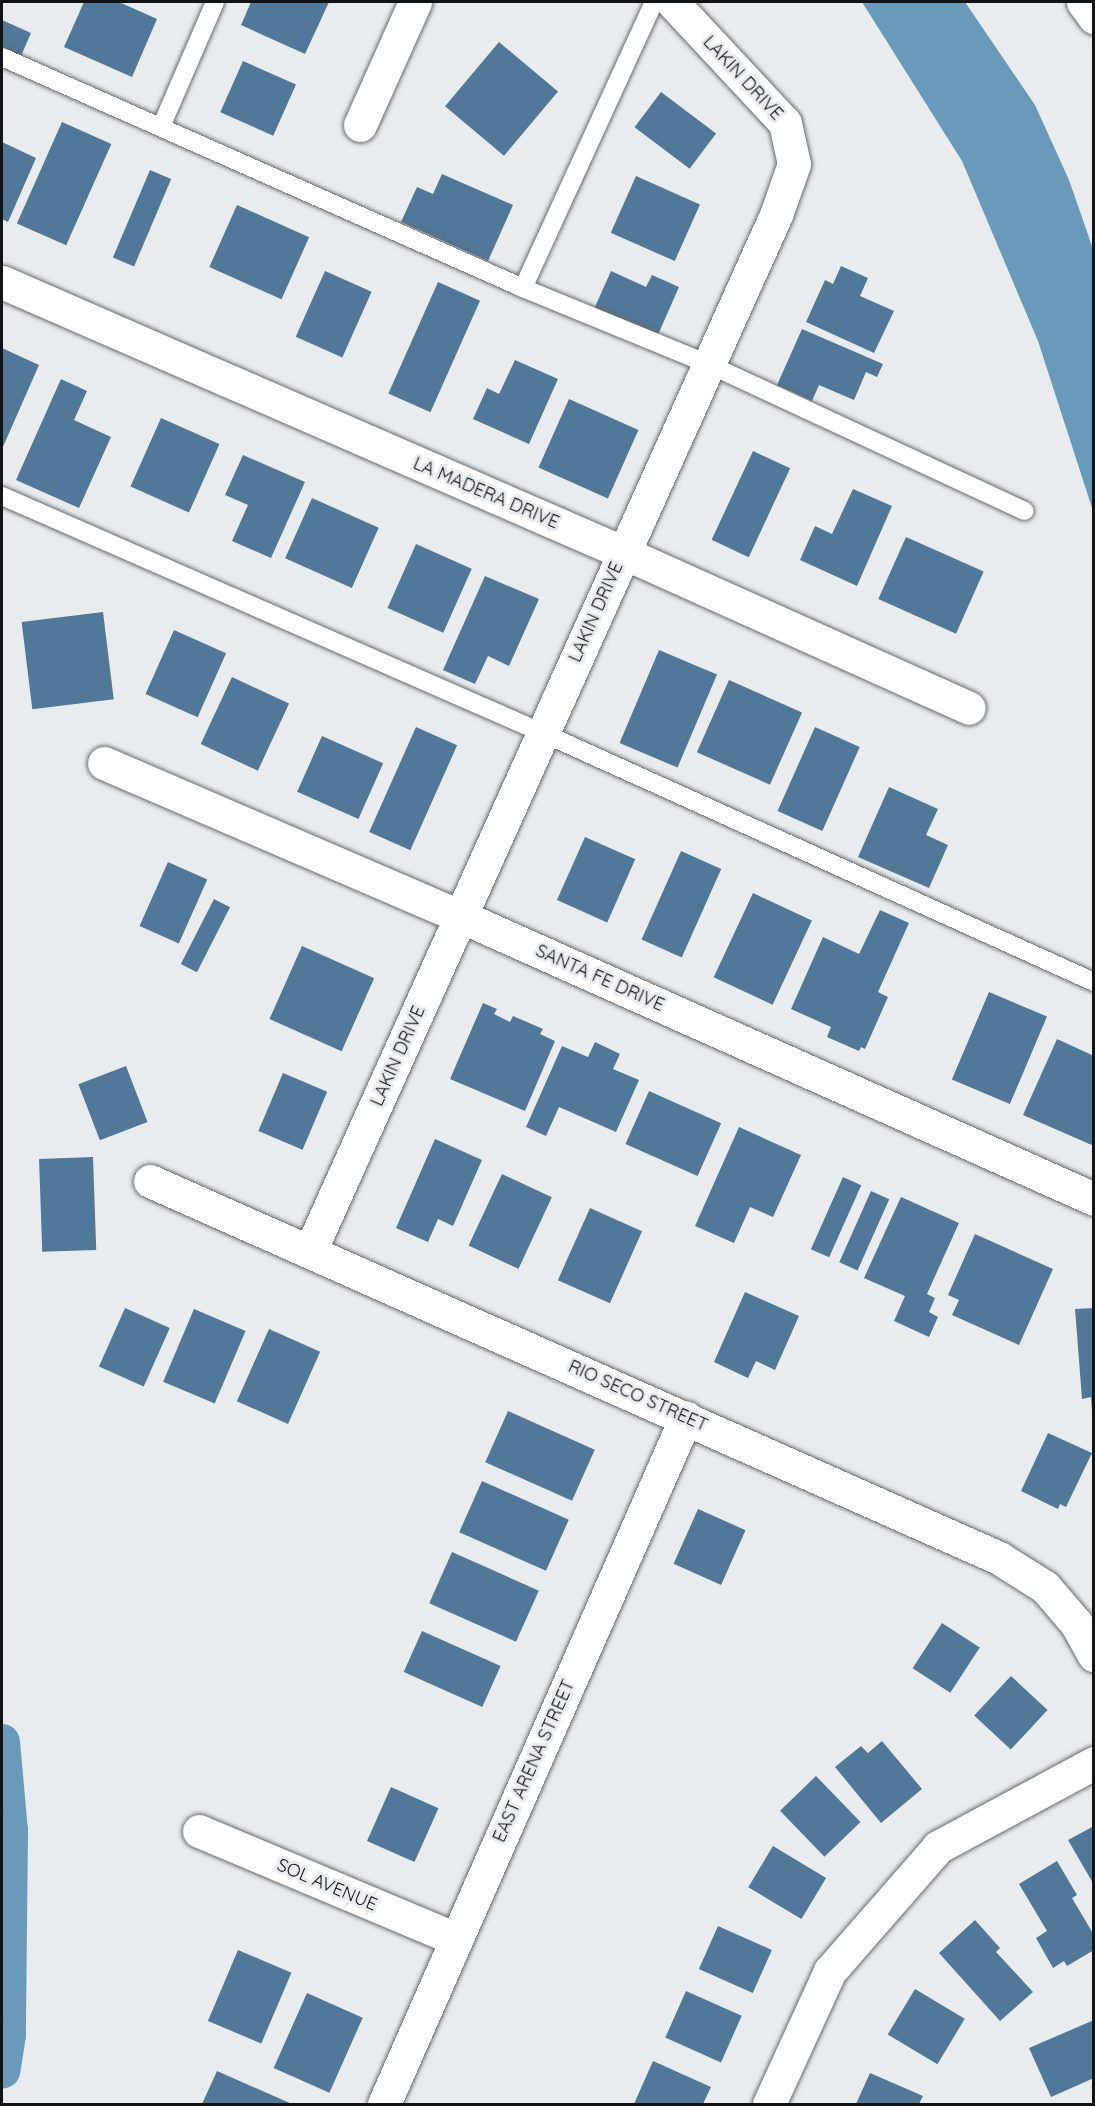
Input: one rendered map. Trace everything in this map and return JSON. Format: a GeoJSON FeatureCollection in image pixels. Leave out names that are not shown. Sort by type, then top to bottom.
{"type":"FeatureCollection","features":[{"type":"Feature","properties":{"kind":"street"},"geometry":{"type":"LineString","coordinates":[[360,125],[415,2]]}},
{"type":"Feature","properties":{"kind":"street","name":"LAKIN DRIVE"},"geometry":{"type":"LineString","coordinates":[[311,1249],[622,552],[776,215],[794,164],[785,123],[672,2]]}},
{"type":"Feature","properties":{"kind":"street"},"geometry":{"type":"LineString","coordinates":[[1083,2],[1094,17]]}},
{"type":"Feature","properties":{"kind":"street","name":"LA MADERA DRIVE"},"geometry":{"type":"LineString","coordinates":[[2,282],[622,552],[969,708]]}},
{"type":"Feature","properties":{"kind":"street","name":"SANTA FE DRIVE"},"geometry":{"type":"LineString","coordinates":[[104,763],[460,916],[1094,1199]]}},
{"type":"Feature","properties":{"kind":"street","name":"RIO SECO STREET"},"geometry":{"type":"LineString","coordinates":[[150,1181],[311,1249],[999,1558],[1045,1587],[1076,1623],[1094,1655]]}},
{"type":"Feature","properties":{"kind":"street","name":"EAST ARENA STREET"},"geometry":{"type":"LineString","coordinates":[[384,2104],[686,1417]]}},
{"type":"Feature","properties":{"kind":"street"},"geometry":{"type":"LineString","coordinates":[[769,2104],[830,1971],[938,1847],[1094,1763]]}},
{"type":"Feature","properties":{"kind":"street","name":"SOL AVENUE"},"geometry":{"type":"LineString","coordinates":[[198,1831],[456,1939]]}},
{"type":"Feature","properties":{"kind":"lane"},"geometry":{"type":"LineString","coordinates":[[161,127],[215,2]]}},
{"type":"Feature","properties":{"kind":"lane"},"geometry":{"type":"LineString","coordinates":[[523,288],[654,2]]}},
{"type":"Feature","properties":{"kind":"lane"},"geometry":{"type":"LineString","coordinates":[[2,57],[523,288],[708,364],[1025,511]]}},
{"type":"Feature","properties":{"kind":"lane"},"geometry":{"type":"LineString","coordinates":[[2,496],[543,733],[1094,982]]}},
{"type":"Feature","properties":{"kind":"water"},"geometry":{"type":"Polygon","coordinates":[[[862,2],[965,2],[1035,105],[1069,180],[1093,249],[1093,511],[1038,341],[962,161],[862,2]]]}},
{"type":"Feature","properties":{"kind":"building"},"geometry":{"type":"Polygon","coordinates":[[[84,2],[119,2],[157,19],[132,77],[64,47],[84,2]]]}},
{"type":"Feature","properties":{"kind":"building"},"geometry":{"type":"Polygon","coordinates":[[[251,2],[329,2],[305,54],[241,25],[251,2]]]}},
{"type":"Feature","properties":{"kind":"building"},"geometry":{"type":"Polygon","coordinates":[[[2,20],[31,33],[21,56],[2,47],[2,20]]]}},
{"type":"Feature","properties":{"kind":"building"},"geometry":{"type":"Polygon","coordinates":[[[499,42],[558,91],[504,156],[445,106],[499,42]]]}},
{"type":"Feature","properties":{"kind":"building"},"geometry":{"type":"Polygon","coordinates":[[[243,61],[296,85],[273,136],[220,112],[243,61]]]}},
{"type":"Feature","properties":{"kind":"building"},"geometry":{"type":"Polygon","coordinates":[[[661,92],[716,134],[690,169],[635,127],[661,92]]]}},
{"type":"Feature","properties":{"kind":"building"},"geometry":{"type":"Polygon","coordinates":[[[62,122],[111,144],[66,245],[17,223],[62,122]]]}},
{"type":"Feature","properties":{"kind":"building"},"geometry":{"type":"Polygon","coordinates":[[[2,142],[36,158],[8,222],[2,219],[2,142]]]}},
{"type":"Feature","properties":{"kind":"building"},"geometry":{"type":"Polygon","coordinates":[[[150,170],[171,179],[134,266],[113,257],[150,170]]]}},
{"type":"Feature","properties":{"kind":"building"},"geometry":{"type":"Polygon","coordinates":[[[442,174],[513,205],[488,261],[401,222],[417,187],[433,194],[442,174]]]}},
{"type":"Feature","properties":{"kind":"building"},"geometry":{"type":"Polygon","coordinates":[[[636,176],[700,204],[675,261],[611,233],[636,176]]]}},
{"type":"Feature","properties":{"kind":"building"},"geometry":{"type":"Polygon","coordinates":[[[237,205],[309,237],[282,299],[209,267],[237,205]]]}},
{"type":"Feature","properties":{"kind":"building"},"geometry":{"type":"Polygon","coordinates":[[[841,266],[868,278],[860,296],[894,311],[874,353],[806,322],[825,280],[833,284],[841,266]]]}},
{"type":"Feature","properties":{"kind":"building"},"geometry":{"type":"Polygon","coordinates":[[[325,271],[372,292],[342,358],[296,337],[325,271]]]}},
{"type":"Feature","properties":{"kind":"building"},"geometry":{"type":"Polygon","coordinates":[[[611,271],[646,287],[652,275],[679,287],[657,337],[594,309],[611,271]]]}},
{"type":"Feature","properties":{"kind":"building"},"geometry":{"type":"Polygon","coordinates":[[[438,282],[480,301],[430,412],[388,393],[438,282]]]}},
{"type":"Feature","properties":{"kind":"building"},"geometry":{"type":"Polygon","coordinates":[[[802,329],[883,364],[877,377],[866,372],[854,400],[819,385],[812,401],[777,385],[802,329]]]}},
{"type":"Feature","properties":{"kind":"building"},"geometry":{"type":"Polygon","coordinates":[[[2,348],[39,365],[2,449],[2,348]]]}},
{"type":"Feature","properties":{"kind":"building"},"geometry":{"type":"Polygon","coordinates":[[[515,360],[558,379],[529,444],[473,419],[487,388],[499,394],[515,360]]]}},
{"type":"Feature","properties":{"kind":"building"},"geometry":{"type":"Polygon","coordinates":[[[61,379],[87,391],[74,420],[111,437],[79,508],[16,480],[61,379]]]}},
{"type":"Feature","properties":{"kind":"building"},"geometry":{"type":"Polygon","coordinates":[[[569,399],[638,430],[608,498],[538,468],[569,399]]]}},
{"type":"Feature","properties":{"kind":"building"},"geometry":{"type":"Polygon","coordinates":[[[161,418],[219,444],[189,513],[130,487],[161,418]]]}},
{"type":"Feature","properties":{"kind":"building"},"geometry":{"type":"Polygon","coordinates":[[[753,451],[790,468],[749,557],[712,540],[753,451]]]}},
{"type":"Feature","properties":{"kind":"building"},"geometry":{"type":"Polygon","coordinates":[[[243,455],[305,482],[271,558],[232,541],[248,505],[225,495],[243,455]]]}},
{"type":"Feature","properties":{"kind":"building"},"geometry":{"type":"Polygon","coordinates":[[[853,489],[892,506],[857,586],[800,560],[815,526],[832,534],[853,489]]]}},
{"type":"Feature","properties":{"kind":"building"},"geometry":{"type":"Polygon","coordinates":[[[312,498],[379,528],[352,588],[285,558],[312,498]]]}},
{"type":"Feature","properties":{"kind":"building"},"geometry":{"type":"Polygon","coordinates":[[[906,537],[984,572],[956,634],[878,599],[906,537]]]}},
{"type":"Feature","properties":{"kind":"building"},"geometry":{"type":"Polygon","coordinates":[[[416,544],[472,569],[443,633],[388,608],[416,544]]]}},
{"type":"Feature","properties":{"kind":"building"},"geometry":{"type":"Polygon","coordinates":[[[485,576],[539,599],[509,666],[488,656],[475,684],[443,670],[485,576]]]}},
{"type":"Feature","properties":{"kind":"building"},"geometry":{"type":"Polygon","coordinates":[[[103,612],[114,699],[32,709],[22,622],[103,612]]]}},
{"type":"Feature","properties":{"kind":"building"},"geometry":{"type":"Polygon","coordinates":[[[174,630],[226,653],[198,717],[146,694],[174,630]]]}},
{"type":"Feature","properties":{"kind":"building"},"geometry":{"type":"Polygon","coordinates":[[[659,650],[717,675],[678,768],[620,743],[659,650]]]}},
{"type":"Feature","properties":{"kind":"building"},"geometry":{"type":"Polygon","coordinates":[[[232,677],[289,704],[258,771],[201,744],[232,677]]]}},
{"type":"Feature","properties":{"kind":"building"},"geometry":{"type":"Polygon","coordinates":[[[729,680],[802,713],[770,785],[697,752],[729,680]]]}},
{"type":"Feature","properties":{"kind":"building"},"geometry":{"type":"Polygon","coordinates":[[[416,727],[457,745],[410,850],[369,832],[416,727]]]}},
{"type":"Feature","properties":{"kind":"building"},"geometry":{"type":"Polygon","coordinates":[[[815,727],[860,747],[822,831],[778,811],[815,727]]]}},
{"type":"Feature","properties":{"kind":"building"},"geometry":{"type":"Polygon","coordinates":[[[322,736],[383,763],[358,819],[297,792],[322,736]]]}},
{"type":"Feature","properties":{"kind":"building"},"geometry":{"type":"Polygon","coordinates":[[[889,787],[938,809],[926,835],[948,845],[929,888],[858,857],[889,787]]]}},
{"type":"Feature","properties":{"kind":"building"},"geometry":{"type":"Polygon","coordinates":[[[585,837],[635,859],[607,922],[557,900],[585,837]]]}},
{"type":"Feature","properties":{"kind":"building"},"geometry":{"type":"Polygon","coordinates":[[[681,851],[721,869],[682,958],[642,940],[681,851]]]}},
{"type":"Feature","properties":{"kind":"building"},"geometry":{"type":"Polygon","coordinates":[[[168,862],[207,879],[179,943],[140,926],[168,862]]]}},
{"type":"Feature","properties":{"kind":"building"},"geometry":{"type":"Polygon","coordinates":[[[753,893],[812,920],[773,1005],[714,977],[753,893]]]}},
{"type":"Feature","properties":{"kind":"building"},"geometry":{"type":"Polygon","coordinates":[[[214,899],[230,907],[197,972],[181,964],[214,899]]]}},
{"type":"Feature","properties":{"kind":"building"},"geometry":{"type":"Polygon","coordinates":[[[880,910],[909,923],[878,992],[888,997],[865,1049],[861,1047],[859,1051],[827,1037],[831,1027],[791,1009],[823,937],[859,954],[880,910]]]}},
{"type":"Feature","properties":{"kind":"building"},"geometry":{"type":"Polygon","coordinates":[[[302,946],[374,978],[342,1051],[269,1019],[302,946]]]}},
{"type":"Feature","properties":{"kind":"building"},"geometry":{"type":"Polygon","coordinates":[[[989,992],[1047,1017],[1010,1104],[952,1079],[989,992]]]}},
{"type":"Feature","properties":{"kind":"building"},"geometry":{"type":"Polygon","coordinates":[[[483,1003],[497,1009],[494,1014],[510,1022],[513,1016],[543,1029],[540,1034],[555,1041],[525,1111],[450,1079],[483,1003]]]}},
{"type":"Feature","properties":{"kind":"building"},"geometry":{"type":"Polygon","coordinates":[[[1057,1039],[1094,1056],[1094,1146],[1023,1115],[1057,1039]]]}},
{"type":"Feature","properties":{"kind":"building"},"geometry":{"type":"Polygon","coordinates":[[[595,1042],[620,1054],[613,1069],[639,1080],[616,1132],[559,1107],[546,1136],[526,1127],[562,1046],[588,1057],[595,1042]]]}},
{"type":"Feature","properties":{"kind":"building"},"geometry":{"type":"Polygon","coordinates":[[[126,1066],[148,1122],[100,1140],[78,1084],[126,1066]]]}},
{"type":"Feature","properties":{"kind":"building"},"geometry":{"type":"Polygon","coordinates":[[[283,1073],[327,1092],[303,1150],[258,1131],[283,1073]]]}},
{"type":"Feature","properties":{"kind":"building"},"geometry":{"type":"Polygon","coordinates":[[[649,1091],[721,1123],[698,1176],[625,1144],[649,1091]]]}},
{"type":"Feature","properties":{"kind":"building"},"geometry":{"type":"Polygon","coordinates":[[[739,1127],[801,1155],[773,1217],[750,1207],[734,1243],[695,1226],[739,1127]]]}},
{"type":"Feature","properties":{"kind":"building"},"geometry":{"type":"Polygon","coordinates":[[[435,1139],[482,1160],[453,1226],[438,1219],[428,1242],[396,1228],[435,1139]]]}},
{"type":"Feature","properties":{"kind":"building"},"geometry":{"type":"Polygon","coordinates":[[[93,1157],[96,1250],[42,1252],[39,1159],[93,1157]]]}},
{"type":"Feature","properties":{"kind":"building"},"geometry":{"type":"Polygon","coordinates":[[[502,1174],[552,1197],[518,1269],[469,1246],[502,1174]]]}},
{"type":"Feature","properties":{"kind":"building"},"geometry":{"type":"Polygon","coordinates":[[[843,1177],[861,1185],[829,1257],[811,1249],[843,1177]]]}},
{"type":"Feature","properties":{"kind":"building"},"geometry":{"type":"Polygon","coordinates":[[[871,1191],[889,1199],[858,1270],[839,1262],[871,1191]]]}},
{"type":"Feature","properties":{"kind":"building"},"geometry":{"type":"Polygon","coordinates":[[[901,1197],[959,1223],[927,1294],[935,1298],[929,1312],[938,1317],[929,1337],[894,1321],[905,1296],[864,1278],[901,1197]]]}},
{"type":"Feature","properties":{"kind":"building"},"geometry":{"type":"Polygon","coordinates":[[[590,1208],[642,1231],[610,1303],[558,1280],[590,1208]]]}},
{"type":"Feature","properties":{"kind":"building"},"geometry":{"type":"Polygon","coordinates":[[[975,1234],[1053,1269],[1019,1345],[952,1315],[959,1300],[948,1295],[975,1234]]]}},
{"type":"Feature","properties":{"kind":"building"},"geometry":{"type":"Polygon","coordinates":[[[745,1292],[799,1316],[775,1370],[756,1361],[748,1378],[714,1362],[745,1292]]]}},
{"type":"Feature","properties":{"kind":"building"},"geometry":{"type":"Polygon","coordinates":[[[125,1308],[170,1328],[144,1386],[99,1366],[125,1308]]]}},
{"type":"Feature","properties":{"kind":"building"},"geometry":{"type":"Polygon","coordinates":[[[1094,1308],[1094,1410],[1092,1410],[1091,1397],[1082,1399],[1075,1309],[1094,1308]]]}},
{"type":"Feature","properties":{"kind":"building"},"geometry":{"type":"Polygon","coordinates":[[[194,1309],[246,1331],[215,1404],[163,1382],[194,1309]]]}},
{"type":"Feature","properties":{"kind":"building"},"geometry":{"type":"Polygon","coordinates":[[[269,1329],[320,1352],[288,1424],[237,1401],[269,1329]]]}},
{"type":"Feature","properties":{"kind":"building"},"geometry":{"type":"Polygon","coordinates":[[[508,1411],[595,1450],[572,1501],[485,1462],[508,1411]]]}},
{"type":"Feature","properties":{"kind":"building"},"geometry":{"type":"Polygon","coordinates":[[[1048,1433],[1092,1453],[1066,1507],[1060,1504],[1058,1509],[1021,1491],[1048,1433]]]}},
{"type":"Feature","properties":{"kind":"building"},"geometry":{"type":"Polygon","coordinates":[[[482,1481],[569,1520],[546,1571],[459,1532],[482,1481]]]}},
{"type":"Feature","properties":{"kind":"building"},"geometry":{"type":"Polygon","coordinates":[[[698,1509],[746,1530],[721,1585],[674,1564],[698,1509]]]}},
{"type":"Feature","properties":{"kind":"building"},"geometry":{"type":"Polygon","coordinates":[[[452,1552],[539,1591],[516,1642],[429,1603],[452,1552]]]}},
{"type":"Feature","properties":{"kind":"building"},"geometry":{"type":"Polygon","coordinates":[[[942,1623],[980,1648],[950,1693],[913,1668],[942,1623]]]}},
{"type":"Feature","properties":{"kind":"building"},"geometry":{"type":"Polygon","coordinates":[[[422,1631],[501,1666],[482,1707],[404,1672],[422,1631]]]}},
{"type":"Feature","properties":{"kind":"building"},"geometry":{"type":"Polygon","coordinates":[[[1011,1676],[1048,1710],[1011,1750],[974,1715],[1011,1676]]]}},
{"type":"Feature","properties":{"kind":"building"},"geometry":{"type":"Polygon","coordinates":[[[882,1741],[922,1789],[881,1823],[835,1767],[861,1746],[868,1753],[882,1741]]]}},
{"type":"Feature","properties":{"kind":"building"},"geometry":{"type":"Polygon","coordinates":[[[816,1776],[860,1822],[824,1857],[780,1811],[816,1776]]]}},
{"type":"Feature","properties":{"kind":"building"},"geometry":{"type":"Polygon","coordinates":[[[391,1787],[439,1808],[415,1862],[367,1841],[391,1787]]]}},
{"type":"Feature","properties":{"kind":"building"},"geometry":{"type":"Polygon","coordinates":[[[1094,1826],[1094,1885],[1068,1840],[1094,1826]]]}},
{"type":"Feature","properties":{"kind":"building"},"geometry":{"type":"Polygon","coordinates":[[[773,1846],[826,1878],[801,1919],[748,1887],[773,1846]]]}},
{"type":"Feature","properties":{"kind":"building"},"geometry":{"type":"Polygon","coordinates":[[[1057,1861],[1077,1895],[1072,1898],[1094,1935],[1094,1950],[1067,1966],[1064,1961],[1053,1968],[1036,1938],[1047,1931],[1019,1884],[1057,1861]]]}},
{"type":"Feature","properties":{"kind":"building"},"geometry":{"type":"Polygon","coordinates":[[[975,1920],[1000,1948],[996,1952],[1033,1992],[1000,2021],[939,1953],[975,1920]]]}},
{"type":"Feature","properties":{"kind":"building"},"geometry":{"type":"Polygon","coordinates":[[[718,1926],[772,1950],[753,1993],[699,1969],[718,1926]]]}},
{"type":"Feature","properties":{"kind":"building"},"geometry":{"type":"Polygon","coordinates":[[[238,1950],[291,1973],[261,2044],[208,2021],[238,1950]]]}},
{"type":"Feature","properties":{"kind":"building"},"geometry":{"type":"Polygon","coordinates":[[[915,1989],[965,2019],[937,2064],[888,2034],[915,1989]]]}},
{"type":"Feature","properties":{"kind":"building"},"geometry":{"type":"Polygon","coordinates":[[[686,1991],[742,2016],[721,2062],[665,2038],[686,1991]]]}},
{"type":"Feature","properties":{"kind":"building"},"geometry":{"type":"Polygon","coordinates":[[[307,1993],[363,2018],[329,2093],[274,2068],[307,1993]]]}},
{"type":"Feature","properties":{"kind":"building"},"geometry":{"type":"Polygon","coordinates":[[[1094,2020],[1094,2078],[1051,2097],[1029,2048],[1094,2020]]]}},
{"type":"Feature","properties":{"kind":"building"},"geometry":{"type":"Polygon","coordinates":[[[653,2061],[711,2087],[703,2104],[634,2104],[653,2061]]]}},
{"type":"Feature","properties":{"kind":"building"},"geometry":{"type":"Polygon","coordinates":[[[217,2071],[292,2104],[202,2104],[217,2071]]]}},
{"type":"Feature","properties":{"kind":"building"},"geometry":{"type":"Polygon","coordinates":[[[870,2073],[923,2096],[919,2104],[856,2104],[870,2073]]]}},
{"type":"Feature","properties":{"kind":"waterway"},"geometry":{"type":"LineString","coordinates":[[2,1742],[10,1831],[8,2035],[2,2071]]}}]}
